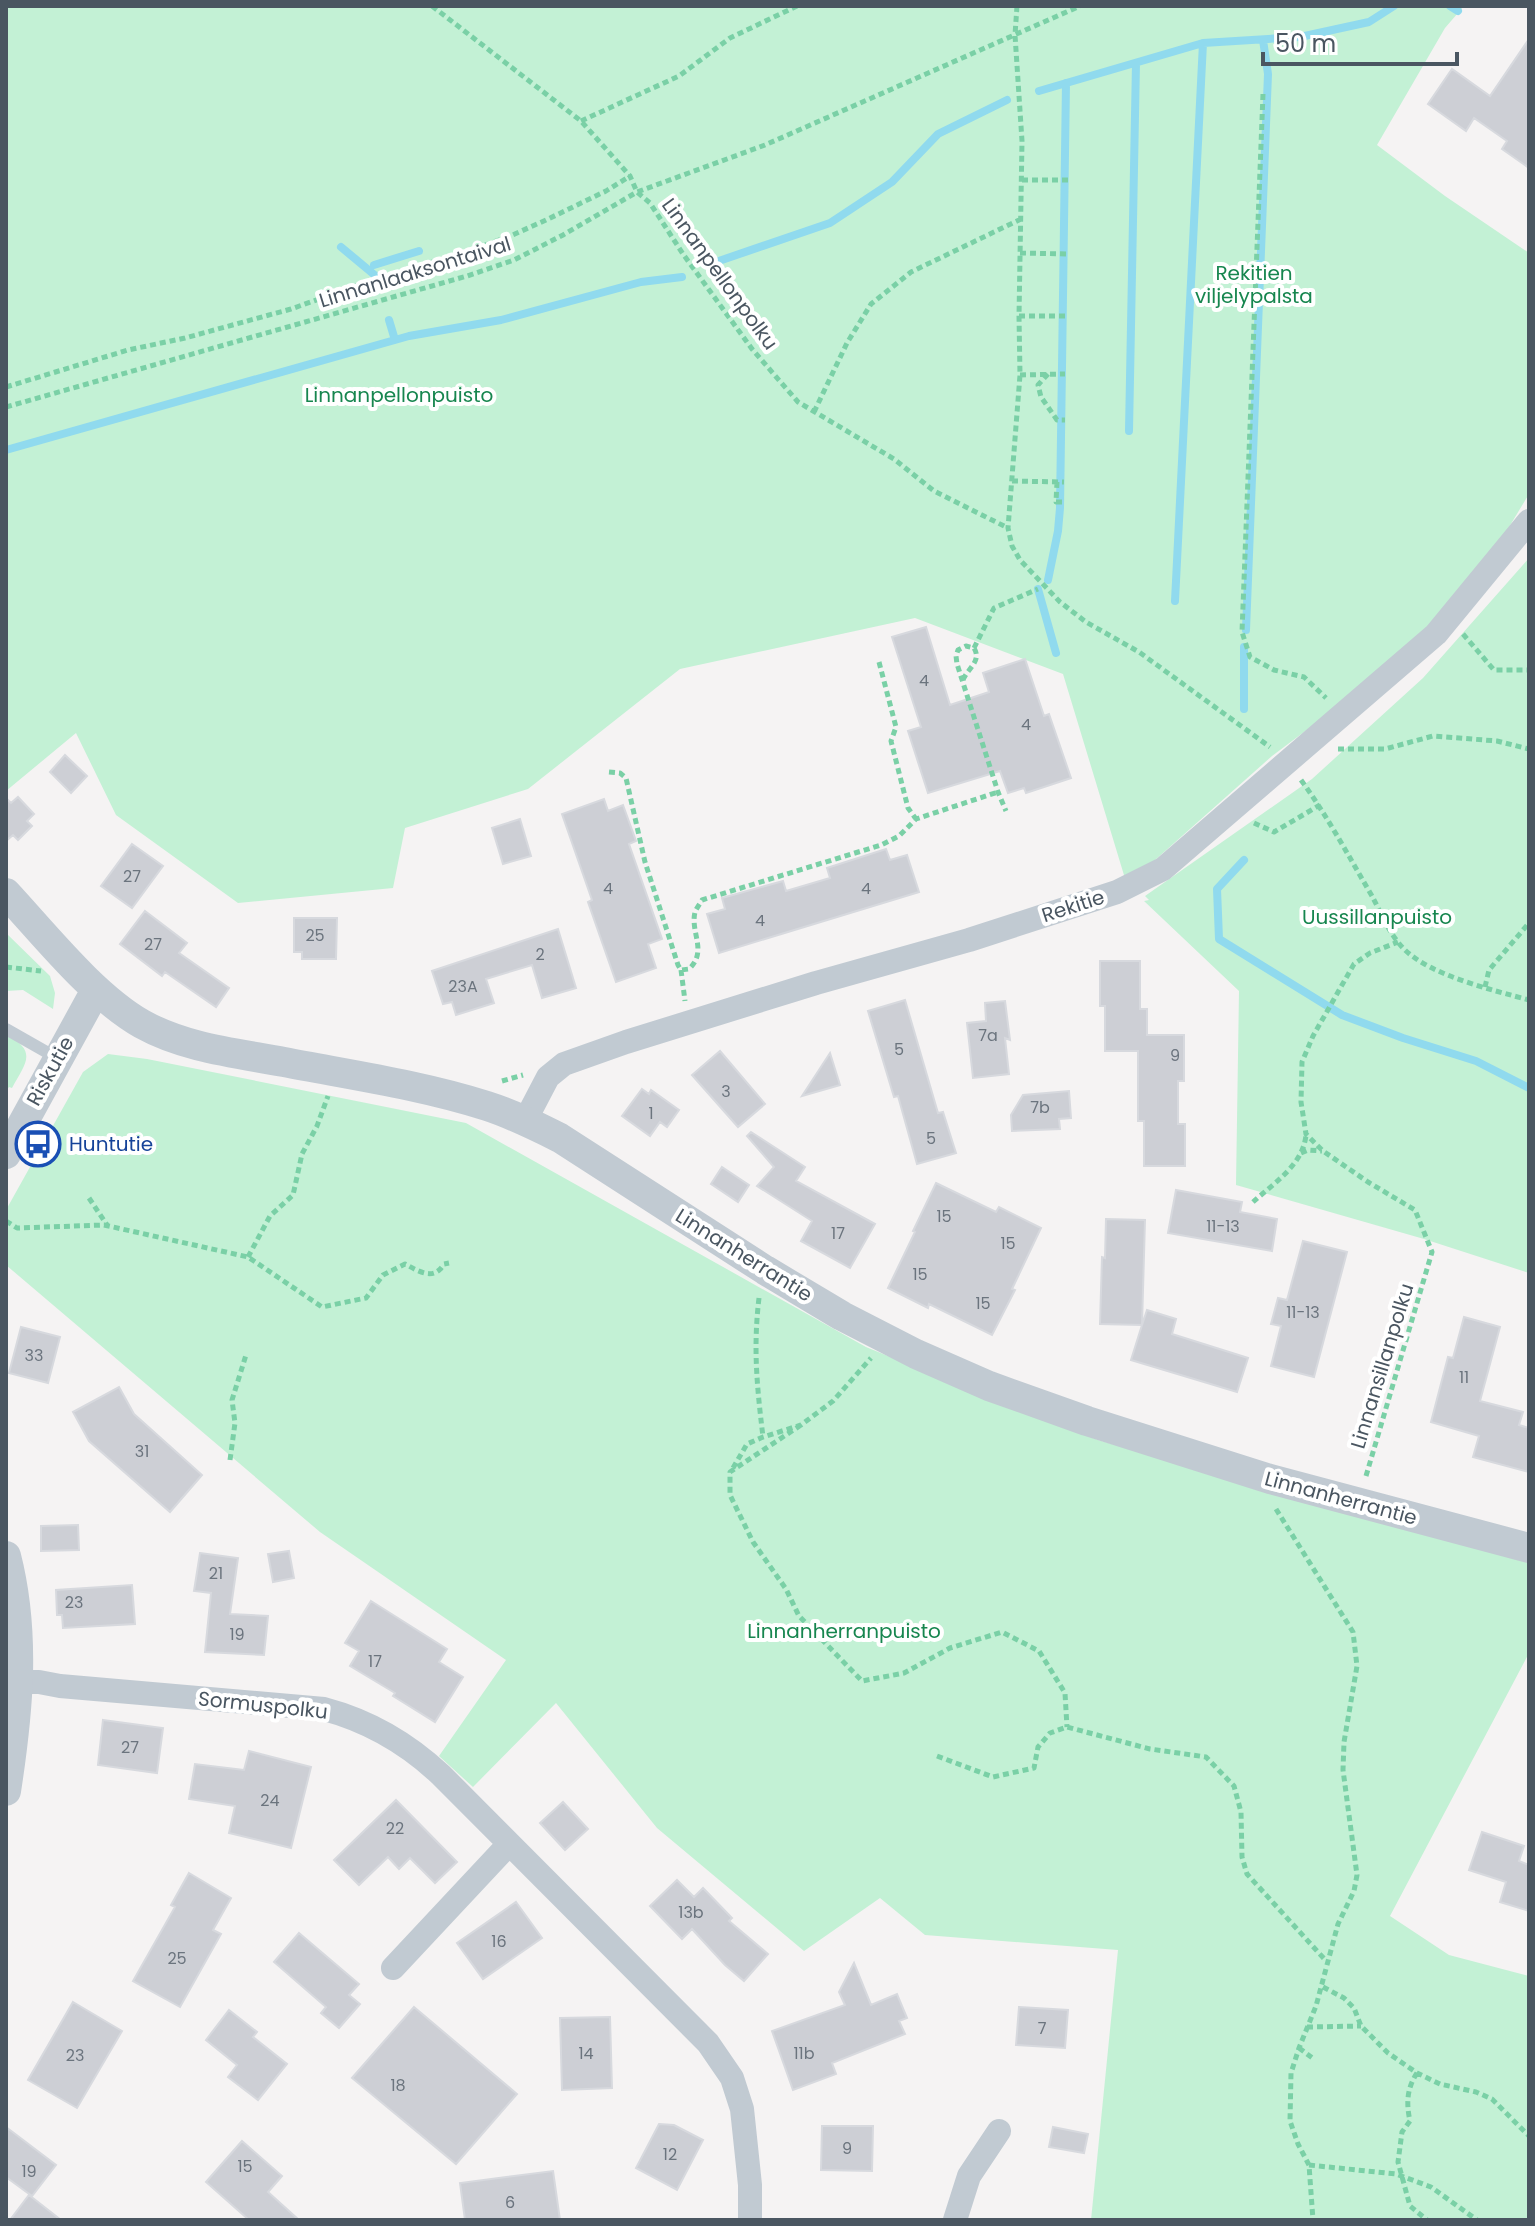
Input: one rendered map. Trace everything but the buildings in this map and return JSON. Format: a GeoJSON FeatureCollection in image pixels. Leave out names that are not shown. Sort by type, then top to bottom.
{"type":"FeatureCollection","features":[{"type":"Feature","properties":{"kind":"street","name":"Rekitie"},"geometry":{"type":"LineString","coordinates":[[525,1121],[548,1077],[564,1064],[602,1049],[883,963],[969,940],[1117,892],[1163,869],[1436,634],[1529,521]]}},
{"type":"Feature","properties":{"kind":"street","name":"Linnanherrantie"},"geometry":{"type":"LineString","coordinates":[[6,893],[96,990],[141,1023],[181,1041],[487,1106],[560,1138],[842,1316],[989,1386],[1087,1421],[1270,1479],[1529,1548]]}},
{"type":"Feature","properties":{"kind":"street","name":"Riskutie"},"geometry":{"type":"LineString","coordinates":[[6,1154],[96,990]]}},
{"type":"Feature","properties":{"kind":"street"},"geometry":{"type":"LineString","coordinates":[[6,1556],[18,1635],[19,1682],[6,1791]]}},
{"type":"Feature","properties":{"kind":"street","name":"Sormuspolku"},"geometry":{"type":"LineString","coordinates":[[19,1682],[310,1707],[362,1721],[402,1742],[422,1757],[708,2043],[732,2078],[742,2109],[750,2185],[750,2220]]}},
{"type":"Feature","properties":{"kind":"street"},"geometry":{"type":"LineString","coordinates":[[393,1968],[509,1844]]}},
{"type":"Feature","properties":{"kind":"street"},"geometry":{"type":"LineString","coordinates":[[955,2220],[969,2176],[999,2131]]}},
{"type":"Feature","properties":{"kind":"lane"},"geometry":{"type":"LineString","coordinates":[[6,1029],[57,1058]]}},
{"type":"Feature","properties":{"kind":"path","name":"Linnanpellonpolku"},"geometry":{"type":"LineString","coordinates":[[432,6],[581,121],[630,176],[637,192],[650,203],[752,349],[798,402],[894,459],[934,491],[1008,528]]}},
{"type":"Feature","properties":{"kind":"path"},"geometry":{"type":"LineString","coordinates":[[581,121],[679,76],[730,38],[797,6]]}},
{"type":"Feature","properties":{"kind":"path"},"geometry":{"type":"LineString","coordinates":[[1017,6],[1015,35],[1021,107],[1022,180],[1020,375],[1008,528],[1012,546],[1020,560],[1060,602],[1086,622],[1139,652],[1261,741]]}},
{"type":"Feature","properties":{"kind":"path","name":"Linnanlaaksontaival"},"geometry":{"type":"LineString","coordinates":[[6,407],[364,306],[514,260],[637,192],[765,145],[1080,6]]}},
{"type":"Feature","properties":{"kind":"path"},"geometry":{"type":"LineString","coordinates":[[1263,94],[1242,632],[1250,657],[1274,670],[1304,677],[1343,715]]}},
{"type":"Feature","properties":{"kind":"path"},"geometry":{"type":"LineString","coordinates":[[6,387],[128,350],[291,309],[462,253],[546,220],[630,176]]}},
{"type":"Feature","properties":{"kind":"path"},"geometry":{"type":"LineString","coordinates":[[1022,180],[1065,180]]}},
{"type":"Feature","properties":{"kind":"path"},"geometry":{"type":"LineString","coordinates":[[814,412],[847,343],[871,304],[911,272],[1021,219]]}},
{"type":"Feature","properties":{"kind":"path"},"geometry":{"type":"LineString","coordinates":[[1020,253],[1064,254]]}},
{"type":"Feature","properties":{"kind":"path"},"geometry":{"type":"LineString","coordinates":[[1019,316],[1062,316]]}},
{"type":"Feature","properties":{"kind":"path"},"geometry":{"type":"LineString","coordinates":[[1048,374],[1038,385],[1041,397],[1061,420]]}},
{"type":"Feature","properties":{"kind":"path"},"geometry":{"type":"LineString","coordinates":[[1020,375],[1062,374]]}},
{"type":"Feature","properties":{"kind":"path"},"geometry":{"type":"LineString","coordinates":[[1012,481],[1060,482],[1060,502]]}},
{"type":"Feature","properties":{"kind":"path"},"geometry":{"type":"LineString","coordinates":[[974,648],[994,608],[1038,589]]}},
{"type":"Feature","properties":{"kind":"path"},"geometry":{"type":"LineString","coordinates":[[1460,630],[1494,670],[1529,670]]}},
{"type":"Feature","properties":{"kind":"path"},"geometry":{"type":"LineString","coordinates":[[963,680],[977,660],[974,648],[966,646],[958,650],[956,656],[963,680],[998,792],[1006,811]]}},
{"type":"Feature","properties":{"kind":"path"},"geometry":{"type":"LineString","coordinates":[[879,662],[896,727],[891,741],[908,808],[916,819]]}},
{"type":"Feature","properties":{"kind":"path"},"geometry":{"type":"LineString","coordinates":[[1329,749],[1385,749],[1433,736],[1497,741],[1529,749]]}},
{"type":"Feature","properties":{"kind":"path"},"geometry":{"type":"LineString","coordinates":[[609,772],[620,773],[626,778],[645,862],[681,970],[689,969],[698,956],[700,947],[695,911],[702,900],[881,845],[899,836],[916,819],[998,792]]}},
{"type":"Feature","properties":{"kind":"path"},"geometry":{"type":"LineString","coordinates":[[1298,775],[1320,805],[1405,950],[1427,966],[1529,1000]]}},
{"type":"Feature","properties":{"kind":"path"},"geometry":{"type":"LineString","coordinates":[[1243,819],[1274,832],[1320,805]]}},
{"type":"Feature","properties":{"kind":"path"},"geometry":{"type":"LineString","coordinates":[[1485,987],[1489,970],[1529,923]]}},
{"type":"Feature","properties":{"kind":"path"},"geometry":{"type":"LineString","coordinates":[[1253,1202],[1294,1164],[1305,1144],[1301,1102],[1302,1062],[1313,1036],[1354,964],[1370,953],[1399,942]]}},
{"type":"Feature","properties":{"kind":"path"},"geometry":{"type":"LineString","coordinates":[[6,967],[47,972]]}},
{"type":"Feature","properties":{"kind":"path"},"geometry":{"type":"LineString","coordinates":[[502,1081],[564,1064]]}},
{"type":"Feature","properties":{"kind":"path"},"geometry":{"type":"LineString","coordinates":[[248,1257],[270,1216],[293,1195],[302,1154],[317,1126],[331,1088]]}},
{"type":"Feature","properties":{"kind":"path"},"geometry":{"type":"LineString","coordinates":[[1306,1134],[1323,1151]]}},
{"type":"Feature","properties":{"kind":"path"},"geometry":{"type":"LineString","coordinates":[[1301,1153],[1323,1151]]}},
{"type":"Feature","properties":{"kind":"path","name":"Linnansillanpolku"},"geometry":{"type":"LineString","coordinates":[[1323,1151],[1415,1210],[1432,1252],[1362,1489]]}},
{"type":"Feature","properties":{"kind":"path"},"geometry":{"type":"LineString","coordinates":[[89,1198],[108,1226]]}},
{"type":"Feature","properties":{"kind":"path"},"geometry":{"type":"LineString","coordinates":[[6,1221],[17,1228],[108,1226],[248,1257],[322,1307],[366,1298],[383,1275],[405,1264],[417,1271],[433,1274],[449,1263]]}},
{"type":"Feature","properties":{"kind":"path"},"geometry":{"type":"LineString","coordinates":[[763,1437],[755,1376],[756,1324],[765,1270]]}},
{"type":"Feature","properties":{"kind":"path"},"geometry":{"type":"LineString","coordinates":[[730,1472],[833,1401],[887,1339]]}},
{"type":"Feature","properties":{"kind":"path"},"geometry":{"type":"LineString","coordinates":[[230,1460],[235,1423],[232,1400],[246,1355]]}},
{"type":"Feature","properties":{"kind":"path"},"geometry":{"type":"LineString","coordinates":[[801,1425],[747,1444],[730,1472],[730,1495],[753,1542],[786,1589],[799,1616],[862,1681],[904,1673],[950,1648],[1002,1632],[1039,1651],[1065,1693],[1067,1727]]}},
{"type":"Feature","properties":{"kind":"path"},"geometry":{"type":"LineString","coordinates":[[1271,1499],[1353,1632],[1357,1666],[1344,1742],[1343,1770],[1357,1875],[1354,1891],[1338,1924],[1322,1987],[1291,2073],[1290,2121],[1309,2165],[1313,2220]]}},
{"type":"Feature","properties":{"kind":"path"},"geometry":{"type":"LineString","coordinates":[[937,1756],[993,1777],[1034,1768],[1038,1747],[1050,1733],[1067,1727],[1150,1749],[1206,1757],[1234,1786],[1241,1812],[1242,1857],[1247,1874],[1329,1963]]}},
{"type":"Feature","properties":{"kind":"path"},"geometry":{"type":"LineString","coordinates":[[1322,1987],[1344,1998],[1354,2008],[1361,2026],[1388,2053],[1440,2084],[1492,2099],[1529,2136]]}},
{"type":"Feature","properties":{"kind":"path"},"geometry":{"type":"LineString","coordinates":[[1307,2027],[1361,2026]]}},
{"type":"Feature","properties":{"kind":"path"},"geometry":{"type":"LineString","coordinates":[[1299,2048],[1315,2060]]}},
{"type":"Feature","properties":{"kind":"path"},"geometry":{"type":"LineString","coordinates":[[1417,2073],[1408,2092],[1410,2121],[1402,2132],[1398,2162],[1410,2206],[1427,2220]]}},
{"type":"Feature","properties":{"kind":"path"},"geometry":{"type":"LineString","coordinates":[[1309,2165],[1402,2176],[1431,2187],[1477,2220]]}},
{"type":"Feature","properties":{"kind":"green space","name":"Linnanpellonpuisto"},"geometry":{"type":"Polygon","coordinates":[[[6,6],[1464,6],[1445,28],[1377,145],[1529,253],[1529,494],[1503,537],[1429,630],[1352,696],[1272,756],[1127,885],[1063,674],[915,618],[680,669],[528,789],[405,828],[393,888],[238,903],[116,815],[76,733],[6,791],[6,6]]]}},
{"type":"Feature","properties":{"kind":"green space","name":"Uussillanpuisto"},"geometry":{"type":"Polygon","coordinates":[[[1529,558],[1529,1273],[1236,1185],[1239,991],[1144,901],[1149,900],[1145,896],[1312,779],[1423,678],[1529,558]]]}},
{"type":"Feature","properties":{"kind":"green space"},"geometry":{"type":"Polygon","coordinates":[[[6,933],[50,976],[55,993],[53,1009],[23,990],[6,991],[6,933]]]}},
{"type":"Feature","properties":{"kind":"green space"},"geometry":{"type":"Polygon","coordinates":[[[6,1034],[22,1046],[26,1058],[12,1088],[6,1091],[6,1034]]]}},
{"type":"Feature","properties":{"kind":"green space","name":"Linnanherranpuisto"},"geometry":{"type":"Polygon","coordinates":[[[108,1054],[147,1059],[466,1123],[866,1347],[1098,1440],[1529,1563],[1529,1653],[1390,1916],[1449,1955],[1529,1976],[1529,2220],[1091,2220],[1118,1950],[925,1935],[880,1898],[804,1951],[657,1828],[556,1703],[473,1787],[439,1756],[506,1660],[320,1532],[6,1265],[6,1210],[83,1072],[108,1054]]]}},
{"type":"Feature","properties":{"kind":"waterway"},"geometry":{"type":"LineString","coordinates":[[1039,91],[1203,43],[1300,37],[1369,22],[1394,6]]}},
{"type":"Feature","properties":{"kind":"waterway"},"geometry":{"type":"LineString","coordinates":[[1450,6],[1458,11]]}},
{"type":"Feature","properties":{"kind":"waterway"},"geometry":{"type":"LineString","coordinates":[[1246,630],[1268,74],[1263,40]]}},
{"type":"Feature","properties":{"kind":"waterway"},"geometry":{"type":"LineString","coordinates":[[1175,601],[1203,43]]}},
{"type":"Feature","properties":{"kind":"waterway"},"geometry":{"type":"LineString","coordinates":[[1129,431],[1136,63]]}},
{"type":"Feature","properties":{"kind":"waterway"},"geometry":{"type":"LineString","coordinates":[[1048,580],[1060,508],[1066,83]]}},
{"type":"Feature","properties":{"kind":"waterway"},"geometry":{"type":"LineString","coordinates":[[713,263],[830,223],[892,182],[938,134],[1007,100]]}},
{"type":"Feature","properties":{"kind":"waterway"},"geometry":{"type":"LineString","coordinates":[[341,247],[377,277]]}},
{"type":"Feature","properties":{"kind":"waterway"},"geometry":{"type":"LineString","coordinates":[[374,265],[419,251]]}},
{"type":"Feature","properties":{"kind":"waterway"},"geometry":{"type":"LineString","coordinates":[[6,450],[409,336],[501,320],[641,282],[682,277]]}},
{"type":"Feature","properties":{"kind":"waterway"},"geometry":{"type":"LineString","coordinates":[[389,320],[395,340]]}},
{"type":"Feature","properties":{"kind":"waterway"},"geometry":{"type":"LineString","coordinates":[[1038,589],[1056,653]]}},
{"type":"Feature","properties":{"kind":"waterway"},"geometry":{"type":"LineString","coordinates":[[1244,647],[1244,709]]}},
{"type":"Feature","properties":{"kind":"waterway"},"geometry":{"type":"LineString","coordinates":[[1244,860],[1217,889],[1219,939],[1342,1015],[1476,1061],[1529,1088]]}},
{"type":"Feature","properties":{"kind":"place","name":"Huntutie"},"geometry":{"type":"Point","coordinates":[38,1144]}},
{"type":"Feature","properties":{"kind":"park label","name":"Rekitien viljelypalsta"},"geometry":{"type":"Point","coordinates":[1254,284]}}]}
